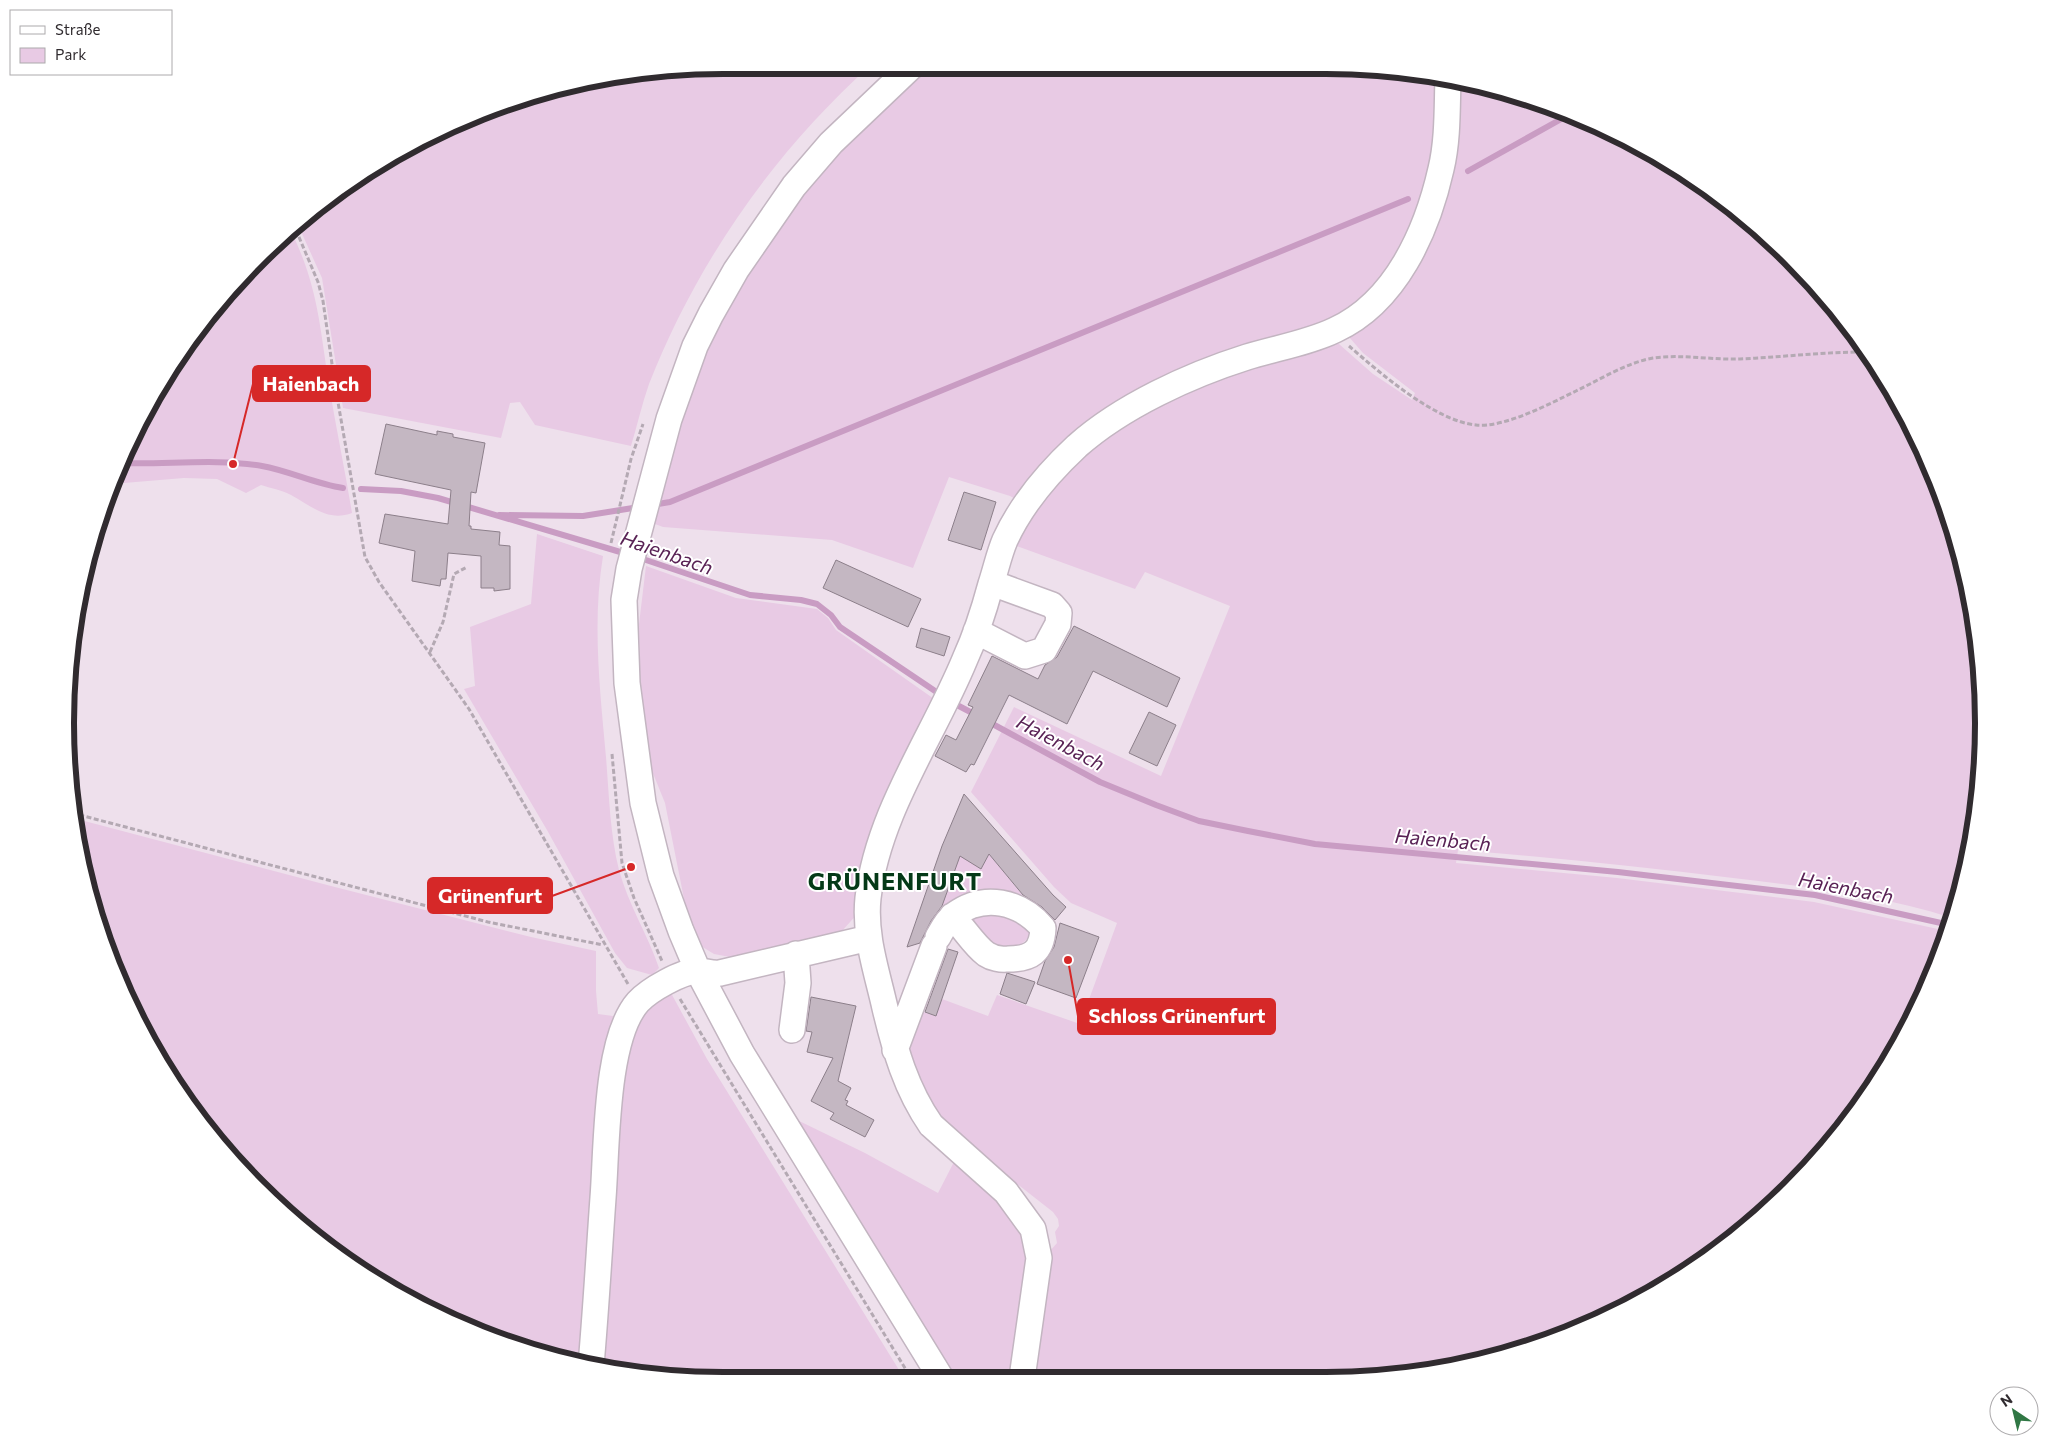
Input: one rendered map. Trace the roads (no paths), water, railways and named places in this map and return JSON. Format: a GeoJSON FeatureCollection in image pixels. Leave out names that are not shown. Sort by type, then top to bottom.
{"type":"FeatureCollection","features":[{"type":"Feature","properties":{"kind":"street"},"geometry":{"type":"LineString","coordinates":[[904,74],[831,143],[794,186],[736,270],[692,354],[668,419],[629,568],[624,600],[627,682],[643,803],[668,896],[698,971],[742,1054],[937,1372]]}},
{"type":"Feature","properties":{"kind":"street"},"geometry":{"type":"LineString","coordinates":[[1023,1372],[1040,1258],[1033,1229],[1006,1192],[931,1125],[910,1089],[895,1050],[875,971],[869,938],[868,899],[885,830],[964,662],[992,583],[1004,542],[1032,494],[1053,469],[1081,443],[1119,416],[1188,379],[1217,367],[1335,330],[1363,313],[1381,297],[1396,277],[1422,230],[1441,168],[1446,138],[1448,85]]}},
{"type":"Feature","properties":{"kind":"street"},"geometry":{"type":"LineString","coordinates":[[976,631],[1026,656],[1044,650],[1058,624],[1058,613],[1052,605],[992,583]]}},
{"type":"Feature","properties":{"kind":"street"},"geometry":{"type":"LineString","coordinates":[[895,1050],[936,941],[952,916]]}},
{"type":"Feature","properties":{"kind":"street"},"geometry":{"type":"LineString","coordinates":[[591,1359],[611,1094],[621,1037],[629,1014],[639,1001],[670,980],[698,971],[710,974],[720,973],[869,938]]}},
{"type":"Feature","properties":{"kind":"street"},"geometry":{"type":"LineString","coordinates":[[792,1030],[798,983],[796,954]]}},
{"type":"Feature","properties":{"kind":"street"},"geometry":{"type":"LineString","coordinates":[[875,971],[890,988],[903,992],[921,981]]}},
{"type":"Feature","properties":{"kind":"waterway"},"geometry":{"type":"LineString","coordinates":[[1468,171],[1562,118]]}},
{"type":"Feature","properties":{"kind":"waterway"},"geometry":{"type":"LineString","coordinates":[[652,505],[670,502],[1408,199]]}},
{"type":"Feature","properties":{"kind":"waterway","name":"Haienbach"},"geometry":{"type":"LineString","coordinates":[[129,463],[226,462],[262,466],[322,484],[343,488]]}},
{"type":"Feature","properties":{"kind":"waterway","name":"Haienbach"},"geometry":{"type":"LineString","coordinates":[[361,489],[401,491],[438,498],[627,554]]}},
{"type":"Feature","properties":{"kind":"waterway"},"geometry":{"type":"LineString","coordinates":[[499,515],[583,516],[639,507]]}},
{"type":"Feature","properties":{"kind":"waterway","name":"Haienbach"},"geometry":{"type":"LineString","coordinates":[[637,557],[750,595],[801,600],[817,604],[831,615],[840,627],[938,693]]}},
{"type":"Feature","properties":{"kind":"waterway","name":"Haienbach"},"geometry":{"type":"LineString","coordinates":[[957,705],[978,716]]}},
{"type":"Feature","properties":{"kind":"waterway","name":"Haienbach"},"geometry":{"type":"LineString","coordinates":[[987,721],[1100,782],[1199,821],[1315,844],[1618,872],[1815,895],[1943,924]]}},
{"type":"Feature","properties":{"kind":"place","name":"Haienbach"},"geometry":{"type":"Point","coordinates":[233,464]}},
{"type":"Feature","properties":{"kind":"place","name":"Grünenfurt"},"geometry":{"type":"Point","coordinates":[631,867]}},
{"type":"Feature","properties":{"kind":"place","name":"Schloss Grünenfurt"},"geometry":{"type":"Point","coordinates":[1068,960]}},
{"type":"Feature","properties":{"kind":"district","name":"GRÜNENFURT"},"geometry":{"type":"Point","coordinates":[895,880]}}]}
